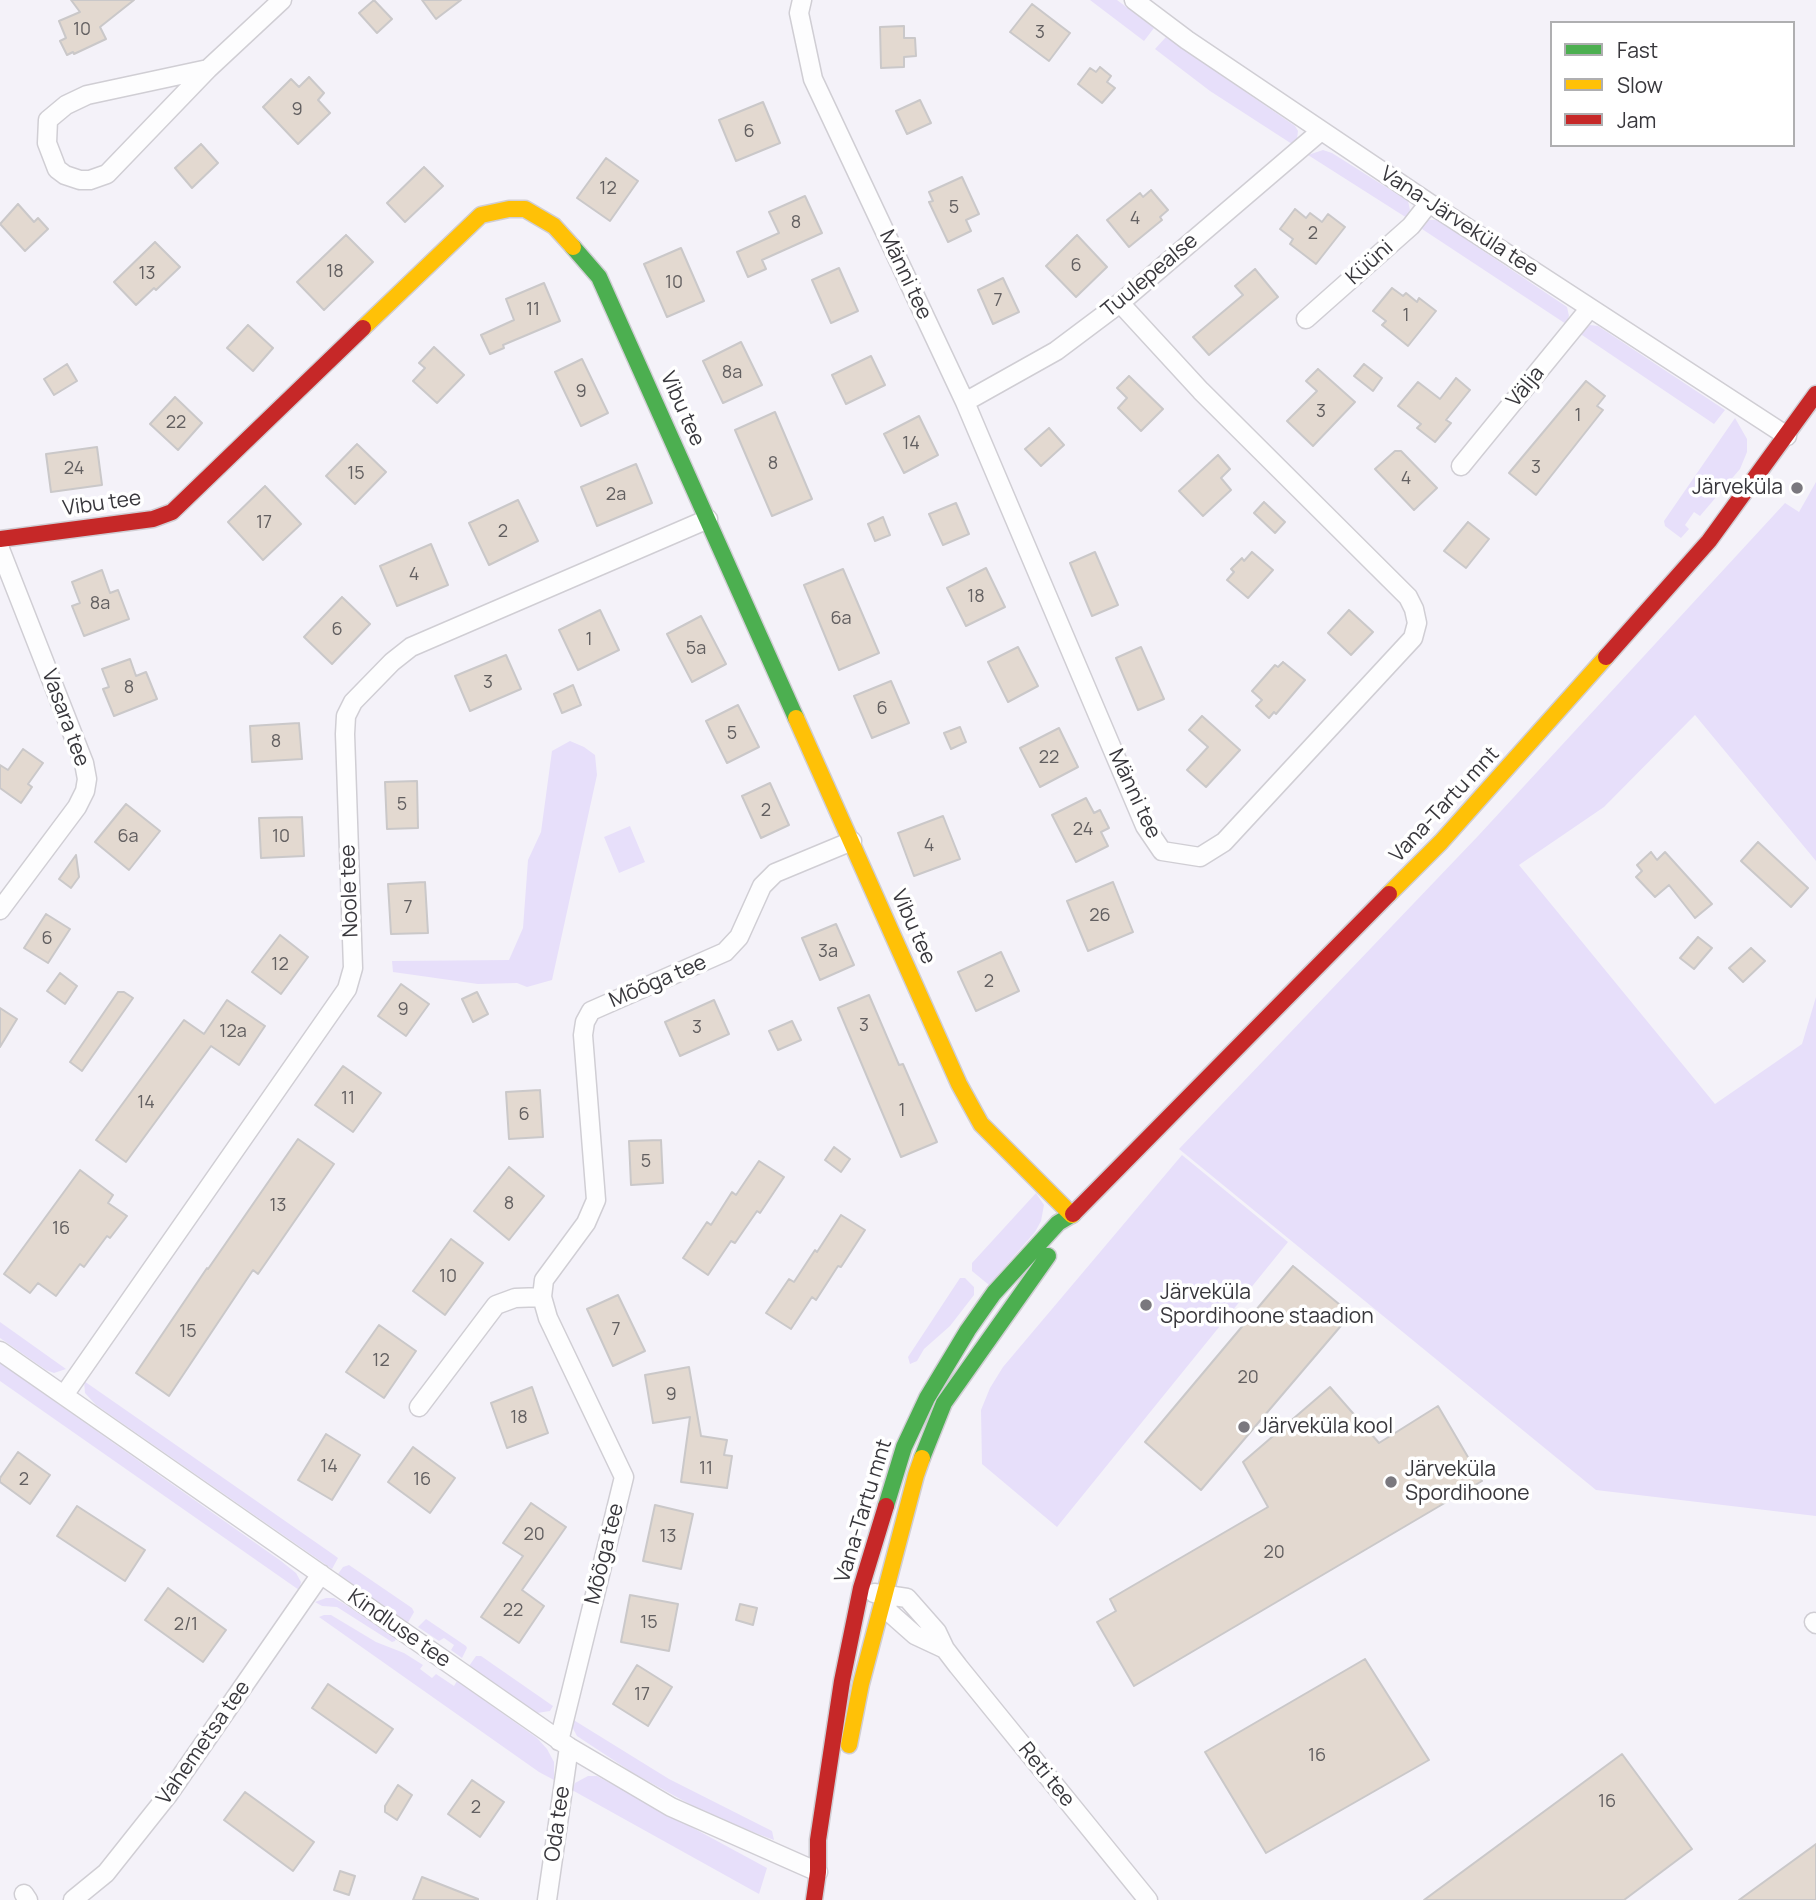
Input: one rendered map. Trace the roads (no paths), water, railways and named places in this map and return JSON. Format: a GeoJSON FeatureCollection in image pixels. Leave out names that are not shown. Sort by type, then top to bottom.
{"type":"FeatureCollection","features":[{"type":"Feature","properties":{"kind":"street"},"geometry":{"type":"LineString","coordinates":[[208,69],[88,95],[66,105],[48,120],[47,143],[57,169],[80,180],[90,180],[107,174],[208,69],[282,0]]}},
{"type":"Feature","properties":{"kind":"street","name":"Männi tee"},"geometry":{"type":"LineString","coordinates":[[802,0],[799,13],[813,79],[965,402],[1145,826],[1161,851],[1200,857],[1224,842],[1413,638],[1417,623],[1408,597],[1201,391],[1120,303]]}},
{"type":"Feature","properties":{"kind":"street","name":"Vana-Järveküla tee"},"geometry":{"type":"LineString","coordinates":[[1135,0],[1187,40],[1321,131],[1787,436]]}},
{"type":"Feature","properties":{"kind":"street","name":"Tuulepealse"},"geometry":{"type":"LineString","coordinates":[[965,402],[1056,351],[1120,303],[1321,131]]}},
{"type":"Feature","properties":{"kind":"street","name":"Küüni"},"geometry":{"type":"LineString","coordinates":[[1306,319],[1411,226],[1429,203]]}},
{"type":"Feature","properties":{"kind":"street","name":"Vibu tee"},"geometry":{"type":"LineString","coordinates":[[0,539],[153,519],[172,512],[481,215],[509,209],[525,209],[554,226],[599,277],[959,1084],[981,1124],[1072,1215]]}},
{"type":"Feature","properties":{"kind":"street","name":"Välja"},"geometry":{"type":"LineString","coordinates":[[1461,466],[1590,308]]}},
{"type":"Feature","properties":{"kind":"street","name":"Vana-Tartu mnt"},"geometry":{"type":"LineString","coordinates":[[814,1900],[818,1872],[818,1840],[842,1681],[861,1588],[904,1447],[927,1398],[968,1330],[994,1293],[1058,1223],[1072,1215],[1441,842],[1700,551],[1816,394]]}},
{"type":"Feature","properties":{"kind":"street","name":"Noole tee"},"geometry":{"type":"LineString","coordinates":[[64,1395],[347,989],[353,968],[345,734],[346,716],[353,702],[391,662],[411,647],[708,519]]}},
{"type":"Feature","properties":{"kind":"street","name":"Vasara tee"},"geometry":{"type":"LineString","coordinates":[[0,549],[84,763],[87,779],[85,791],[77,807],[0,910]]}},
{"type":"Feature","properties":{"kind":"street","name":"Mõõga tee"},"geometry":{"type":"LineString","coordinates":[[564,1744],[625,1478],[548,1318],[542,1297],[544,1280],[586,1223],[596,1200],[583,1035],[585,1022],[592,1010],[725,953],[738,937],[761,886],[775,873],[852,841]]}},
{"type":"Feature","properties":{"kind":"street","name":"Vana-Tartu mnt"},"geometry":{"type":"LineString","coordinates":[[818,1872],[831,1839],[861,1685],[916,1475],[944,1403],[1066,1231],[1072,1215]]}},
{"type":"Feature","properties":{"kind":"street"},"geometry":{"type":"LineString","coordinates":[[419,1407],[496,1305],[515,1298],[542,1297]]}},
{"type":"Feature","properties":{"kind":"street","name":"Kindluse tee"},"geometry":{"type":"LineString","coordinates":[[0,1351],[564,1744],[671,1807],[818,1872]]}},
{"type":"Feature","properties":{"kind":"street","name":"Vahemetsa tee"},"geometry":{"type":"LineString","coordinates":[[73,1900],[106,1873],[168,1795],[321,1574]]}},
{"type":"Feature","properties":{"kind":"street","name":"Reti tee"},"geometry":{"type":"LineString","coordinates":[[861,1588],[883,1595],[907,1598],[937,1632],[945,1649],[1039,1768],[1148,1900]]}},
{"type":"Feature","properties":{"kind":"street","name":"Oda tee"},"geometry":{"type":"LineString","coordinates":[[547,1900],[564,1744]]}},
{"type":"Feature","properties":{"kind":"place","name":"Järveküla"},"geometry":{"type":"Point","coordinates":[1797,488]}},
{"type":"Feature","properties":{"kind":"place","name":"Järveküla Spordihoone staadion"},"geometry":{"type":"Point","coordinates":[1146,1305]}},
{"type":"Feature","properties":{"kind":"place","name":"Järveküla kool"},"geometry":{"type":"Point","coordinates":[1244,1427]}},
{"type":"Feature","properties":{"kind":"place","name":"Järveküla Spordihoone"},"geometry":{"type":"Point","coordinates":[1391,1482]}}]}
